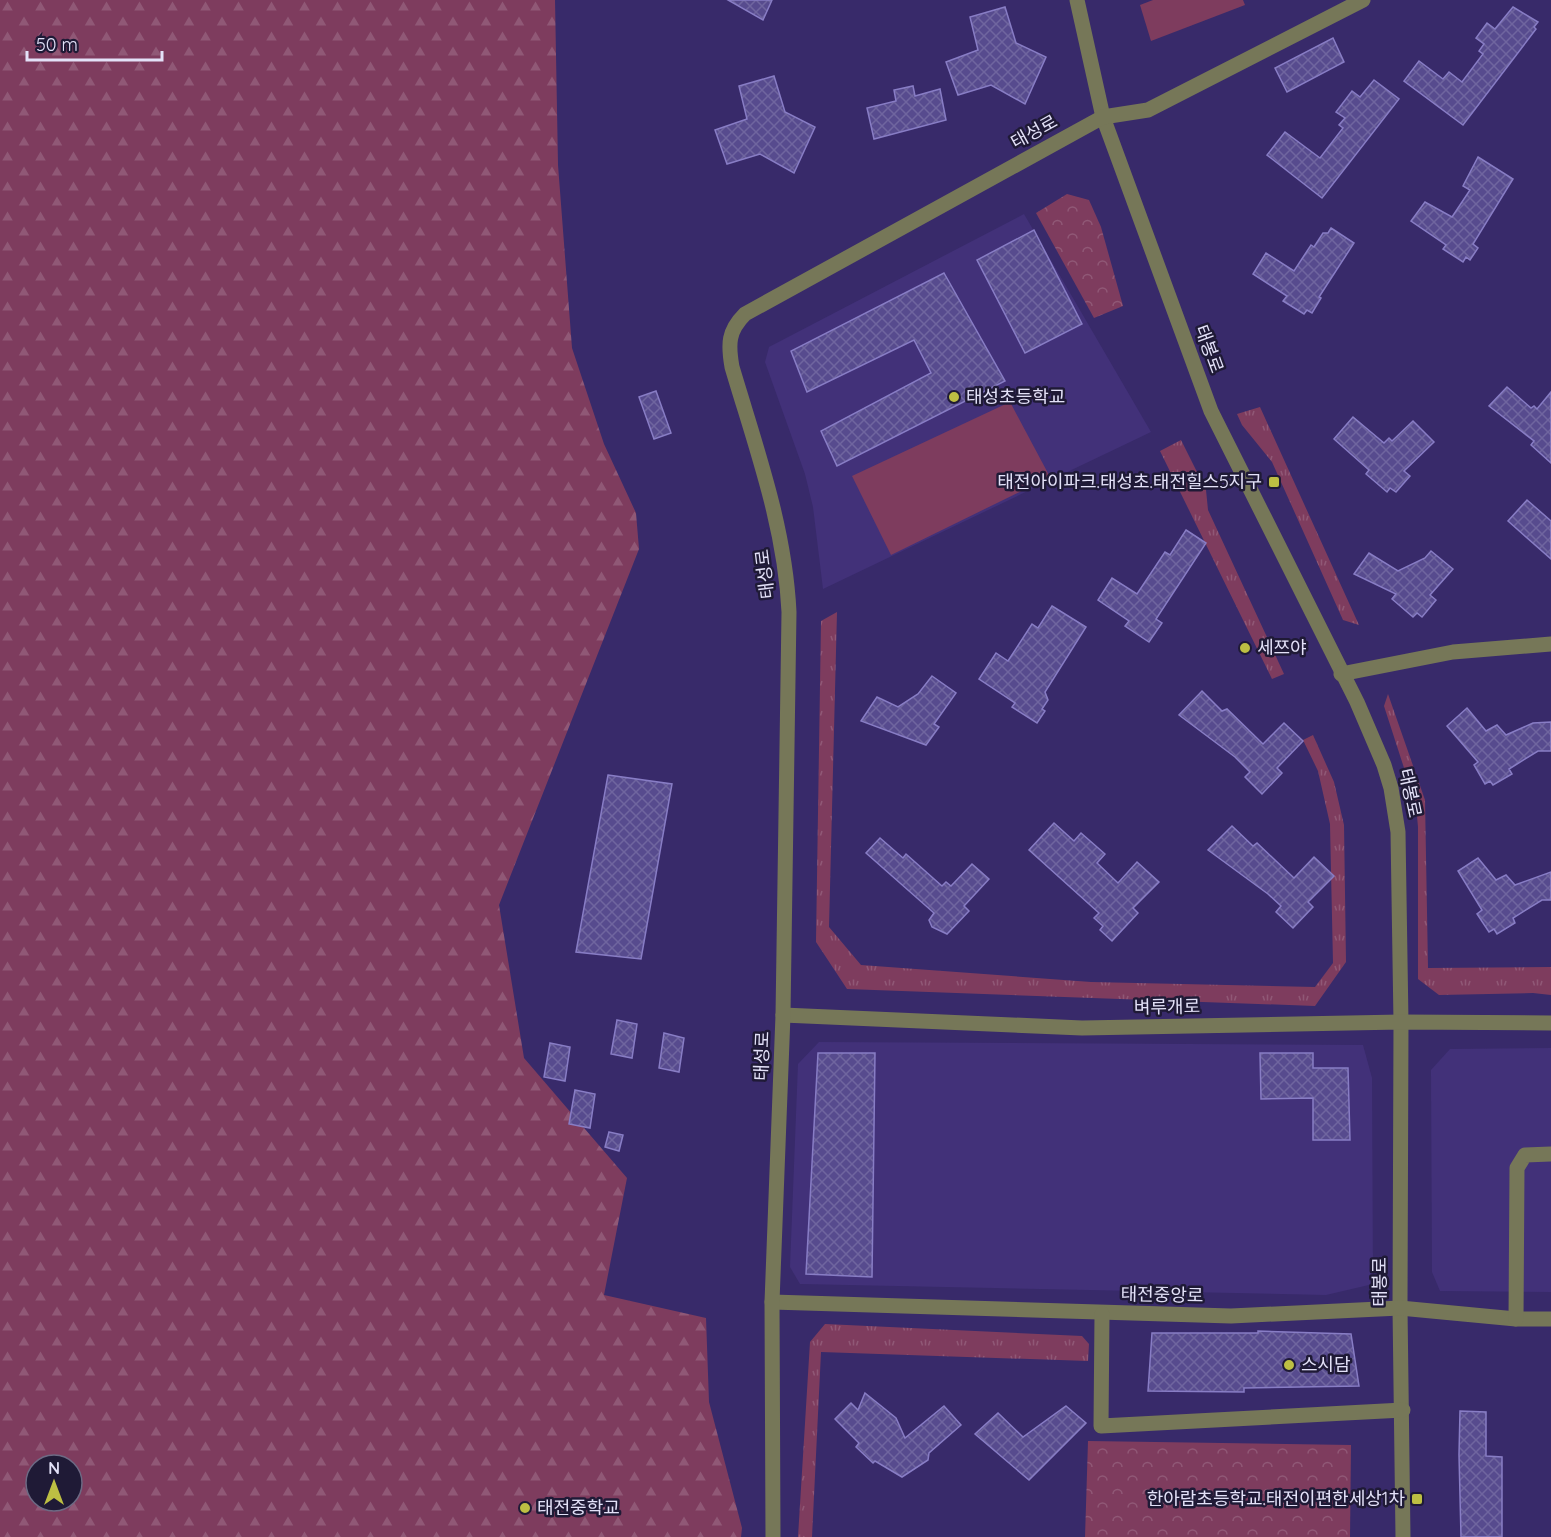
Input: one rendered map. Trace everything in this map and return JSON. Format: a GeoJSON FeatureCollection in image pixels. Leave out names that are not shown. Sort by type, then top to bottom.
{"type":"FeatureCollection","features":[{"type":"Feature","properties":{"kind":"street","name":"태봉로"},"geometry":{"type":"LineString","coordinates":[[1077,0],[1103,117],[1211,411],[1384,765],[1392,797],[1398,832],[1401,1022],[1400,1308],[1403,1537]]}},
{"type":"Feature","properties":{"kind":"street","name":"태성로"},"geometry":{"type":"LineString","coordinates":[[773,1537],[772,1302],[783,1015],[787,576],[774,507],[732,367],[728,344],[733,326],[745,314],[1103,117],[1149,110],[1363,0]]}},
{"type":"Feature","properties":{"kind":"street"},"geometry":{"type":"LineString","coordinates":[[1341,674],[1453,652],[1551,644]]}},
{"type":"Feature","properties":{"kind":"street","name":"벼루개로"},"geometry":{"type":"LineString","coordinates":[[783,1015],[1082,1028],[1401,1022],[1551,1023]]}},
{"type":"Feature","properties":{"kind":"street"},"geometry":{"type":"LineString","coordinates":[[1516,1319],[1517,1168],[1525,1155],[1551,1154]]}},
{"type":"Feature","properties":{"kind":"street","name":"태전중앙로"},"geometry":{"type":"LineString","coordinates":[[772,1302],[1102,1314],[1231,1316],[1400,1308],[1516,1319],[1551,1319]]}},
{"type":"Feature","properties":{"kind":"street"},"geometry":{"type":"LineString","coordinates":[[1102,1314],[1101,1426],[1403,1410]]}},
{"type":"Feature","properties":{"kind":"shaded area","name":"태성초등학교"},"geometry":{"type":"Polygon","coordinates":[[[1024,214],[1151,432],[823,589],[813,507],[805,474],[765,362],[769,347],[1024,214]]]}},
{"type":"Feature","properties":{"kind":"shaded area"},"geometry":{"type":"Polygon","coordinates":[[[819,1042],[1363,1045],[1372,1078],[1373,1284],[1326,1295],[800,1284],[790,1267],[798,1064],[819,1042]]]}},
{"type":"Feature","properties":{"kind":"shaded area"},"geometry":{"type":"Polygon","coordinates":[[[1551,1048],[1551,1292],[1440,1291],[1432,1272],[1431,1070],[1450,1049],[1551,1048]]]}},
{"type":"Feature","properties":{"kind":"green space"},"geometry":{"type":"Polygon","coordinates":[[[0,0],[555,0],[558,165],[572,348],[604,444],[636,513],[639,549],[499,905],[524,1058],[627,1178],[604,1295],[706,1318],[709,1402],[742,1528],[741,1537],[0,1537],[0,0]]]}},
{"type":"Feature","properties":{"kind":"green space"},"geometry":{"type":"Polygon","coordinates":[[[1153,0],[1243,0],[1245,5],[1151,41],[1140,5],[1153,0]]]}},
{"type":"Feature","properties":{"kind":"green space"},"geometry":{"type":"Polygon","coordinates":[[[1067,194],[1089,200],[1101,227],[1123,306],[1094,318],[1036,213],[1067,194]]]}},
{"type":"Feature","properties":{"kind":"green space"},"geometry":{"type":"Polygon","coordinates":[[[1010,402],[1050,477],[891,555],[852,476],[1010,402]]]}},
{"type":"Feature","properties":{"kind":"green space"},"geometry":{"type":"Polygon","coordinates":[[[1260,407],[1359,625],[1343,620],[1272,462],[1242,425],[1237,414],[1260,407]]]}},
{"type":"Feature","properties":{"kind":"green space"},"geometry":{"type":"Polygon","coordinates":[[[1181,440],[1206,490],[1208,510],[1284,674],[1272,679],[1160,451],[1181,440]]]}},
{"type":"Feature","properties":{"kind":"green space"},"geometry":{"type":"Polygon","coordinates":[[[837,612],[829,927],[861,965],[1091,982],[1315,987],[1333,963],[1330,824],[1318,771],[1303,740],[1313,735],[1334,782],[1344,825],[1346,962],[1315,1006],[847,989],[816,942],[821,621],[837,612]]]}},
{"type":"Feature","properties":{"kind":"green space"},"geometry":{"type":"Polygon","coordinates":[[[1388,694],[1425,800],[1428,968],[1551,967],[1551,995],[1533,993],[1439,995],[1418,979],[1416,805],[1384,706],[1388,694]]]}},
{"type":"Feature","properties":{"kind":"green space"},"geometry":{"type":"Polygon","coordinates":[[[825,1324],[1082,1336],[1089,1344],[1088,1361],[821,1352],[812,1537],[798,1537],[810,1342],[825,1324]]]}},
{"type":"Feature","properties":{"kind":"green space"},"geometry":{"type":"Polygon","coordinates":[[[1088,1441],[1351,1445],[1350,1537],[1085,1537],[1088,1441]]]}},
{"type":"Feature","properties":{"kind":"building"},"geometry":{"type":"Polygon","coordinates":[[[728,0],[772,0],[763,20],[728,0]]]}},
{"type":"Feature","properties":{"kind":"building"},"geometry":{"type":"Polygon","coordinates":[[[1005,7],[1016,43],[1046,57],[1025,104],[991,85],[958,95],[946,62],[978,50],[970,17],[1005,7]]]}},
{"type":"Feature","properties":{"kind":"building"},"geometry":{"type":"Polygon","coordinates":[[[1513,7],[1538,22],[1534,27],[1536,29],[1463,125],[1404,81],[1419,61],[1443,79],[1449,72],[1462,82],[1483,54],[1479,51],[1484,44],[1476,38],[1487,23],[1495,29],[1513,7]]]}},
{"type":"Feature","properties":{"kind":"building"},"geometry":{"type":"Polygon","coordinates":[[[1333,38],[1344,62],[1287,92],[1275,68],[1333,38]]]}},
{"type":"Feature","properties":{"kind":"building"},"geometry":{"type":"Polygon","coordinates":[[[774,76],[785,112],[815,127],[794,173],[760,154],[727,164],[715,130],[747,119],[739,86],[774,76]]]}},
{"type":"Feature","properties":{"kind":"building"},"geometry":{"type":"Polygon","coordinates":[[[1374,80],[1399,99],[1322,198],[1267,155],[1285,132],[1320,158],[1343,128],[1339,125],[1345,118],[1336,112],[1352,91],[1360,97],[1374,80]]]}},
{"type":"Feature","properties":{"kind":"building"},"geometry":{"type":"Polygon","coordinates":[[[913,86],[915,96],[940,89],[946,120],[874,139],[867,108],[896,101],[894,90],[913,86]]]}},
{"type":"Feature","properties":{"kind":"building"},"geometry":{"type":"Polygon","coordinates":[[[1478,157],[1513,179],[1473,244],[1478,248],[1470,260],[1466,257],[1463,262],[1443,249],[1446,245],[1411,221],[1425,202],[1452,217],[1470,190],[1463,186],[1478,157]]]}},
{"type":"Feature","properties":{"kind":"building"},"geometry":{"type":"Polygon","coordinates":[[[1331,228],[1354,243],[1319,297],[1321,298],[1312,313],[1307,310],[1304,314],[1283,301],[1287,296],[1253,274],[1266,253],[1294,271],[1311,245],[1314,247],[1323,233],[1328,233],[1331,228]]]}},
{"type":"Feature","properties":{"kind":"building"},"geometry":{"type":"Polygon","coordinates":[[[1034,230],[1082,324],[1025,353],[977,260],[1034,230]]]}},
{"type":"Feature","properties":{"kind":"building"},"geometry":{"type":"Polygon","coordinates":[[[944,273],[1005,381],[837,466],[821,431],[931,373],[914,340],[807,392],[791,351],[944,273]]]}},
{"type":"Feature","properties":{"kind":"building"},"geometry":{"type":"Polygon","coordinates":[[[1507,387],[1531,408],[1534,406],[1537,409],[1551,392],[1551,463],[1531,445],[1534,441],[1489,406],[1507,387]]]}},
{"type":"Feature","properties":{"kind":"building"},"geometry":{"type":"Polygon","coordinates":[[[656,391],[671,433],[654,439],[639,397],[656,391]]]}},
{"type":"Feature","properties":{"kind":"building"},"geometry":{"type":"Polygon","coordinates":[[[1353,417],[1384,443],[1389,438],[1392,441],[1413,421],[1434,442],[1404,471],[1410,476],[1396,492],[1390,488],[1387,492],[1366,474],[1369,470],[1334,439],[1353,417]]]}},
{"type":"Feature","properties":{"kind":"building"},"geometry":{"type":"Polygon","coordinates":[[[1527,500],[1551,521],[1551,559],[1508,521],[1527,500]]]}},
{"type":"Feature","properties":{"kind":"building"},"geometry":{"type":"Polygon","coordinates":[[[1186,530],[1206,543],[1156,619],[1162,623],[1149,642],[1125,626],[1129,621],[1098,600],[1112,578],[1137,594],[1165,552],[1170,555],[1186,530]]]}},
{"type":"Feature","properties":{"kind":"building"},"geometry":{"type":"Polygon","coordinates":[[[1431,551],[1453,569],[1430,595],[1436,600],[1422,617],[1417,613],[1413,617],[1392,599],[1396,594],[1354,574],[1369,553],[1398,571],[1425,558],[1431,551]]]}},
{"type":"Feature","properties":{"kind":"building"},"geometry":{"type":"Polygon","coordinates":[[[1052,606],[1086,627],[1045,692],[1048,700],[1042,709],[1045,711],[1037,723],[1012,707],[1015,703],[979,679],[996,653],[1008,661],[1032,624],[1038,628],[1052,606]]]}},
{"type":"Feature","properties":{"kind":"building"},"geometry":{"type":"Polygon","coordinates":[[[932,676],[956,693],[934,724],[939,727],[926,745],[861,721],[877,697],[898,707],[918,694],[932,676]]]}},
{"type":"Feature","properties":{"kind":"building"},"geometry":{"type":"Polygon","coordinates":[[[1202,691],[1222,711],[1227,709],[1263,744],[1284,723],[1303,741],[1277,768],[1282,773],[1262,794],[1245,777],[1250,772],[1235,757],[1179,715],[1202,691]]]}},
{"type":"Feature","properties":{"kind":"building"},"geometry":{"type":"Polygon","coordinates":[[[1467,708],[1486,731],[1497,725],[1506,735],[1533,723],[1551,722],[1551,751],[1538,751],[1509,769],[1512,774],[1493,785],[1490,781],[1485,784],[1474,765],[1478,762],[1447,726],[1467,708]]]}},
{"type":"Feature","properties":{"kind":"building"},"geometry":{"type":"Polygon","coordinates":[[[608,775],[672,784],[641,959],[576,952],[608,775]]]}},
{"type":"Feature","properties":{"kind":"building"},"geometry":{"type":"Polygon","coordinates":[[[1054,823],[1074,841],[1081,833],[1105,854],[1097,863],[1118,883],[1137,862],[1159,882],[1133,908],[1138,913],[1112,941],[1100,930],[1103,926],[1094,918],[1099,913],[1029,850],[1054,823]]]}},
{"type":"Feature","properties":{"kind":"building"},"geometry":{"type":"Polygon","coordinates":[[[1232,826],[1253,846],[1257,843],[1294,878],[1314,857],[1334,876],[1308,902],[1313,907],[1293,928],[1276,912],[1281,906],[1268,894],[1208,850],[1232,826]]]}},
{"type":"Feature","properties":{"kind":"building"},"geometry":{"type":"Polygon","coordinates":[[[880,838],[903,858],[906,854],[942,886],[946,882],[951,886],[972,864],[989,879],[964,906],[969,911],[947,934],[932,927],[929,920],[934,913],[866,853],[880,838]]]}},
{"type":"Feature","properties":{"kind":"building"},"geometry":{"type":"Polygon","coordinates":[[[1478,858],[1496,880],[1506,875],[1515,885],[1551,872],[1551,900],[1542,900],[1513,918],[1515,923],[1497,934],[1494,929],[1489,932],[1477,914],[1482,910],[1458,871],[1478,858]]]}},
{"type":"Feature","properties":{"kind":"building"},"geometry":{"type":"Polygon","coordinates":[[[617,1020],[637,1024],[632,1058],[611,1054],[617,1020]]]}},
{"type":"Feature","properties":{"kind":"building"},"geometry":{"type":"Polygon","coordinates":[[[664,1033],[684,1038],[679,1072],[659,1068],[664,1033]]]}},
{"type":"Feature","properties":{"kind":"building"},"geometry":{"type":"Polygon","coordinates":[[[550,1043],[570,1047],[565,1081],[544,1077],[550,1043]]]}},
{"type":"Feature","properties":{"kind":"building"},"geometry":{"type":"Polygon","coordinates":[[[818,1053],[875,1053],[872,1277],[806,1274],[818,1053]]]}},
{"type":"Feature","properties":{"kind":"building"},"geometry":{"type":"Polygon","coordinates":[[[1260,1053],[1313,1053],[1313,1068],[1348,1068],[1350,1140],[1313,1140],[1313,1098],[1261,1099],[1260,1053]]]}},
{"type":"Feature","properties":{"kind":"building"},"geometry":{"type":"Polygon","coordinates":[[[575,1090],[595,1094],[590,1128],[569,1124],[575,1090]]]}},
{"type":"Feature","properties":{"kind":"building"},"geometry":{"type":"Polygon","coordinates":[[[609,1132],[623,1135],[619,1151],[605,1147],[609,1132]]]}},
{"type":"Feature","properties":{"kind":"building"},"geometry":{"type":"Polygon","coordinates":[[[1258,1331],[1351,1334],[1359,1386],[1244,1388],[1244,1392],[1148,1391],[1152,1333],[1258,1333],[1258,1331]]]}},
{"type":"Feature","properties":{"kind":"building"},"geometry":{"type":"Polygon","coordinates":[[[865,1393],[896,1418],[905,1438],[944,1406],[961,1425],[929,1453],[928,1460],[902,1477],[875,1461],[873,1463],[856,1447],[859,1443],[835,1419],[851,1403],[858,1410],[865,1393]]]}},
{"type":"Feature","properties":{"kind":"building"},"geometry":{"type":"Polygon","coordinates":[[[1066,1406],[1086,1423],[1029,1480],[975,1434],[998,1413],[1023,1437],[1066,1406]]]}},
{"type":"Feature","properties":{"kind":"building"},"geometry":{"type":"Polygon","coordinates":[[[1460,1411],[1486,1412],[1486,1456],[1502,1457],[1502,1537],[1461,1537],[1460,1411]]]}},
{"type":"Feature","properties":{"kind":"place","name":"태성초등학교"},"geometry":{"type":"Point","coordinates":[954,397]}},
{"type":"Feature","properties":{"kind":"place","name":"태전아이파크.태성초.태전힐스5지구"},"geometry":{"type":"Point","coordinates":[1274,482]}},
{"type":"Feature","properties":{"kind":"place","name":"세쯔야"},"geometry":{"type":"Point","coordinates":[1245,648]}},
{"type":"Feature","properties":{"kind":"place","name":"스시담"},"geometry":{"type":"Point","coordinates":[1289,1365]}},
{"type":"Feature","properties":{"kind":"place","name":"한아람초등학교.태전이편한세상1차"},"geometry":{"type":"Point","coordinates":[1417,1499]}},
{"type":"Feature","properties":{"kind":"place","name":"태전중학교"},"geometry":{"type":"Point","coordinates":[525,1508]}}]}
